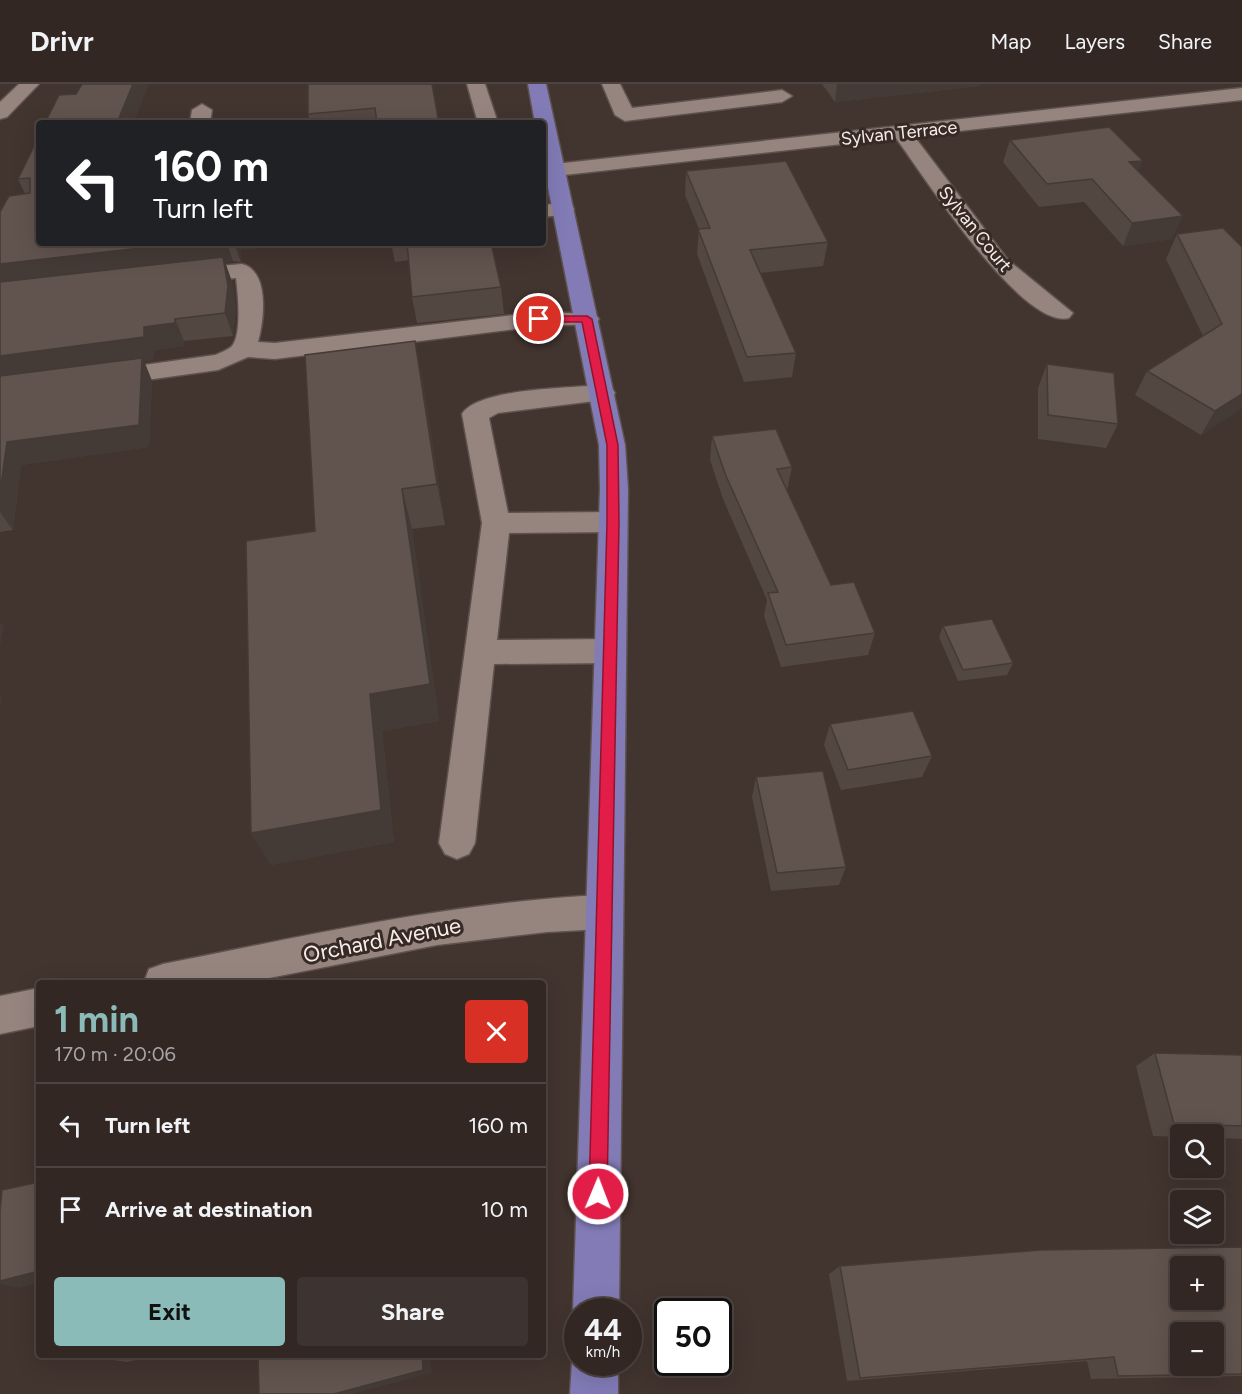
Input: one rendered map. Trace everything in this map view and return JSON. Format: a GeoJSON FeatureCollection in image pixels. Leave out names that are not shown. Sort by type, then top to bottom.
{"type":"FeatureCollection","features":[{"type":"Feature","properties":{"kind":"main road"},"geometry":{"type":"LineString","coordinates":[[537,84],[543,120]]}},
{"type":"Feature","properties":{"kind":"main road"},"geometry":{"type":"LineString","coordinates":[[546,137],[553,210],[587,319],[612,445],[613,522],[596,1298]]}},
{"type":"Feature","properties":{"kind":"main road"},"geometry":{"type":"LineString","coordinates":[[594,1394],[595,1376]]}},
{"type":"Feature","properties":{"kind":"street"},"geometry":{"type":"LineString","coordinates":[[0,112],[30,84]]}},
{"type":"Feature","properties":{"kind":"street"},"geometry":{"type":"LineString","coordinates":[[476,84],[487,120]]}},
{"type":"Feature","properties":{"kind":"street"},"geometry":{"type":"LineString","coordinates":[[611,84],[625,115],[778,90],[811,143]]}},
{"type":"Feature","properties":{"kind":"street","name":"Sylvan Terrace"},"geometry":{"type":"LineString","coordinates":[[550,160],[811,143],[1242,94]]}},
{"type":"Feature","properties":{"kind":"street","name":"Sylvan Court"},"geometry":{"type":"LineString","coordinates":[[900,132],[1000,265],[1034,295],[1061,313]]}},
{"type":"Feature","properties":{"kind":"street"},"geometry":{"type":"LineString","coordinates":[[86,380],[218,362],[232,358],[243,349],[248,337],[249,288],[247,276],[242,271],[163,279]]}},
{"type":"Feature","properties":{"kind":"street"},"geometry":{"type":"LineString","coordinates":[[243,349],[274,351],[539,319],[587,319]]}},
{"type":"Feature","properties":{"kind":"street"},"geometry":{"type":"LineString","coordinates":[[457,843],[496,523],[475,414],[492,405],[602,393]]}},
{"type":"Feature","properties":{"kind":"street"},"geometry":{"type":"LineString","coordinates":[[496,523],[613,522]]}},
{"type":"Feature","properties":{"kind":"street"},"geometry":{"type":"LineString","coordinates":[[481,652],[610,651]]}},
{"type":"Feature","properties":{"kind":"street","name":"Orchard Avenue"},"geometry":{"type":"LineString","coordinates":[[173,980],[462,924],[554,913],[603,912]]}},
{"type":"Feature","properties":{"kind":"street"},"geometry":{"type":"LineString","coordinates":[[0,1015],[36,1008]]}},
{"type":"Feature","properties":{"kind":"building"},"geometry":{"type":"Polygon","coordinates":[[[82,84],[133,84],[118,120],[46,120],[59,95],[76,94],[82,84]]]}},
{"type":"Feature","properties":{"kind":"building"},"geometry":{"type":"Polygon","coordinates":[[[308,84],[432,84],[438,120],[377,120],[375,108],[308,114],[308,84]]]}},
{"type":"Feature","properties":{"kind":"building"},"geometry":{"type":"Polygon","coordinates":[[[1109,127],[1143,161],[1129,162],[1183,216],[1132,223],[1092,179],[1047,184],[1010,140],[1109,127]]]}},
{"type":"Feature","properties":{"kind":"building"},"geometry":{"type":"Polygon","coordinates":[[[36,142],[36,246],[158,246],[0,264],[0,212],[9,196],[30,193],[30,178],[18,179],[36,142]]]}},
{"type":"Feature","properties":{"kind":"building"},"geometry":{"type":"Polygon","coordinates":[[[786,161],[828,242],[750,250],[796,353],[747,357],[698,229],[710,228],[686,171],[786,161]]]}},
{"type":"Feature","properties":{"kind":"building"},"geometry":{"type":"Polygon","coordinates":[[[1223,228],[1242,247],[1242,394],[1215,411],[1147,371],[1222,324],[1177,234],[1223,228]]]}},
{"type":"Feature","properties":{"kind":"building"},"geometry":{"type":"Polygon","coordinates":[[[407,246],[492,246],[501,287],[412,297],[407,246]]]}},
{"type":"Feature","properties":{"kind":"building"},"geometry":{"type":"Polygon","coordinates":[[[223,257],[228,286],[225,313],[175,319],[175,323],[144,327],[144,337],[0,356],[0,282],[223,257]]]}},
{"type":"Feature","properties":{"kind":"building"},"geometry":{"type":"Polygon","coordinates":[[[415,341],[437,484],[402,489],[430,684],[370,694],[381,810],[251,833],[246,541],[315,531],[305,355],[415,341]]]}},
{"type":"Feature","properties":{"kind":"building"},"geometry":{"type":"Polygon","coordinates":[[[142,358],[139,425],[7,442],[0,493],[0,376],[142,358]]]}},
{"type":"Feature","properties":{"kind":"building"},"geometry":{"type":"Polygon","coordinates":[[[1047,364],[1114,373],[1118,424],[1048,415],[1047,364]]]}},
{"type":"Feature","properties":{"kind":"building"},"geometry":{"type":"Polygon","coordinates":[[[776,429],[792,467],[777,469],[831,585],[854,582],[875,633],[786,645],[768,593],[778,592],[726,476],[712,436],[776,429]]]}},
{"type":"Feature","properties":{"kind":"building"},"geometry":{"type":"Polygon","coordinates":[[[992,619],[1013,663],[963,670],[943,626],[992,619]]]}},
{"type":"Feature","properties":{"kind":"building"},"geometry":{"type":"Polygon","coordinates":[[[913,711],[932,756],[848,770],[830,724],[913,711]]]}},
{"type":"Feature","properties":{"kind":"building"},"geometry":{"type":"Polygon","coordinates":[[[823,771],[846,867],[777,873],[756,777],[823,771]]]}},
{"type":"Feature","properties":{"kind":"building"},"geometry":{"type":"Polygon","coordinates":[[[1155,1053],[1242,1055],[1242,1126],[1174,1124],[1155,1053]]]}},
{"type":"Feature","properties":{"kind":"building"},"geometry":{"type":"Polygon","coordinates":[[[36,1183],[36,1272],[0,1281],[0,1211],[2,1190],[36,1183]]]}},
{"type":"Feature","properties":{"kind":"building"},"geometry":{"type":"Polygon","coordinates":[[[1242,1247],[1242,1374],[1224,1374],[1224,1322],[1170,1322],[1170,1375],[1118,1376],[1114,1357],[860,1378],[840,1266],[1040,1250],[1242,1247]]]}},
{"type":"Feature","properties":{"kind":"building"},"geometry":{"type":"Polygon","coordinates":[[[258,1358],[422,1358],[423,1370],[334,1394],[259,1394],[258,1358]]]}},
{"type":"Feature","properties":{"kind":"route"},"geometry":{"type":"LineString","coordinates":[[539,319],[553,321],[587,319],[612,445],[614,489],[598,1194]]}}]}
